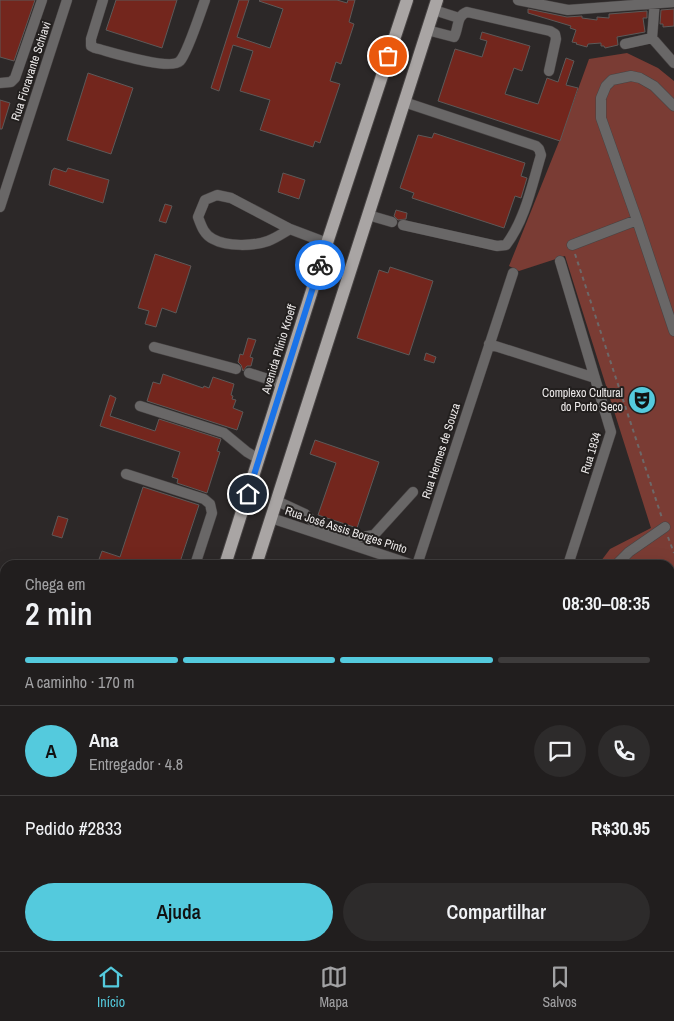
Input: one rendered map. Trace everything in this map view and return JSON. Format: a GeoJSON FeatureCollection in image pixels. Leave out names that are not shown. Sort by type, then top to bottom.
{"type":"FeatureCollection","features":[{"type":"Feature","properties":{"kind":"main road","name":"Avenida Plínio Kroeff"},"geometry":{"type":"LineString","coordinates":[[227,560],[327,243],[407,0]]}},
{"type":"Feature","properties":{"kind":"main road"},"geometry":{"type":"LineString","coordinates":[[258,560],[435,5]]}},
{"type":"Feature","properties":{"kind":"street"},"geometry":{"type":"LineString","coordinates":[[0,83],[11,82],[15,78],[42,0]]}},
{"type":"Feature","properties":{"kind":"street","name":"Rua Fioravante Schiavi"},"geometry":{"type":"LineString","coordinates":[[0,207],[67,0]]}},
{"type":"Feature","properties":{"kind":"street"},"geometry":{"type":"LineString","coordinates":[[103,0],[91,39],[91,46],[164,65],[176,64],[184,56],[205,0]]}},
{"type":"Feature","properties":{"kind":"street"},"geometry":{"type":"LineString","coordinates":[[518,0],[546,3],[568,10],[655,1],[674,2]]}},
{"type":"Feature","properties":{"kind":"street"},"geometry":{"type":"LineString","coordinates":[[655,1],[652,38],[674,62]]}},
{"type":"Feature","properties":{"kind":"street"},"geometry":{"type":"LineString","coordinates":[[435,5],[459,18]]}},
{"type":"Feature","properties":{"kind":"street"},"geometry":{"type":"LineString","coordinates":[[427,30],[454,37],[459,18],[467,12],[550,31],[555,34],[556,39],[549,72]]}},
{"type":"Feature","properties":{"kind":"street"},"geometry":{"type":"LineString","coordinates":[[625,44],[652,38]]}},
{"type":"Feature","properties":{"kind":"street"},"geometry":{"type":"LineString","coordinates":[[674,106],[654,86],[640,78],[631,76],[612,80],[606,86],[601,98],[601,118],[638,220],[674,332]]}},
{"type":"Feature","properties":{"kind":"street"},"geometry":{"type":"LineString","coordinates":[[404,102],[536,146],[541,155],[514,236],[506,245],[497,246],[404,225]]}},
{"type":"Feature","properties":{"kind":"street"},"geometry":{"type":"LineString","coordinates":[[290,229],[256,244],[239,246],[213,240],[202,230],[198,217],[205,200],[217,195],[231,198],[290,229],[327,243]]}},
{"type":"Feature","properties":{"kind":"street"},"geometry":{"type":"LineString","coordinates":[[368,215],[392,222]]}},
{"type":"Feature","properties":{"kind":"street"},"geometry":{"type":"LineString","coordinates":[[572,245],[638,220]]}},
{"type":"Feature","properties":{"kind":"street","name":"Rua 1934"},"geometry":{"type":"LineString","coordinates":[[560,261],[611,432],[570,560]]}},
{"type":"Feature","properties":{"kind":"street","name":"Rua Hermes de Souza"},"geometry":{"type":"LineString","coordinates":[[417,560],[513,273]]}},
{"type":"Feature","properties":{"kind":"street"},"geometry":{"type":"LineString","coordinates":[[489,344],[595,378]]}},
{"type":"Feature","properties":{"kind":"street"},"geometry":{"type":"LineString","coordinates":[[154,347],[236,369]]}},
{"type":"Feature","properties":{"kind":"street"},"geometry":{"type":"LineString","coordinates":[[249,373],[282,384]]}},
{"type":"Feature","properties":{"kind":"street"},"geometry":{"type":"LineString","coordinates":[[140,406],[224,433],[247,452],[259,459]]}},
{"type":"Feature","properties":{"kind":"street"},"geometry":{"type":"LineString","coordinates":[[126,474],[204,499],[210,504],[212,513],[197,560]]}},
{"type":"Feature","properties":{"kind":"street"},"geometry":{"type":"LineString","coordinates":[[277,501],[305,514],[317,525],[350,537],[363,537],[374,535],[412,492]]}},
{"type":"Feature","properties":{"kind":"street","name":"Rua José Assis Borges Pinto"},"geometry":{"type":"LineString","coordinates":[[272,518],[400,560]]}},
{"type":"Feature","properties":{"kind":"street"},"geometry":{"type":"LineString","coordinates":[[621,560],[629,552],[665,527]]}},
{"type":"Feature","properties":{"kind":"path"},"geometry":{"type":"LineString","coordinates":[[572,245],[674,553]]}},
{"type":"Feature","properties":{"kind":"shaded area","name":"Complexo Cultural do Porto Seco"},"geometry":{"type":"Polygon","coordinates":[[[627,53],[658,68],[674,81],[674,560],[602,560],[610,549],[651,528],[565,256],[519,271],[509,266],[560,139],[589,59],[627,53]]]}},
{"type":"Feature","properties":{"kind":"building"},"geometry":{"type":"Polygon","coordinates":[[[0,0],[35,0],[14,61],[0,57],[0,0]]]}},
{"type":"Feature","properties":{"kind":"building"},"geometry":{"type":"Polygon","coordinates":[[[116,0],[177,0],[162,48],[106,30],[116,0]]]}},
{"type":"Feature","properties":{"kind":"building"},"geometry":{"type":"Polygon","coordinates":[[[239,0],[249,0],[237,37],[270,48],[283,9],[260,0],[337,0],[347,3],[348,0],[355,0],[349,22],[354,24],[341,64],[336,62],[330,81],[340,84],[320,143],[315,141],[313,147],[260,130],[270,100],[240,91],[253,51],[233,45],[219,91],[211,88],[239,0]]]}},
{"type":"Feature","properties":{"kind":"building"},"geometry":{"type":"Polygon","coordinates":[[[528,9],[567,17],[582,16],[582,18],[597,20],[597,17],[609,18],[609,14],[647,11],[647,18],[643,18],[645,32],[617,37],[618,45],[605,48],[601,46],[601,43],[588,44],[587,47],[572,42],[576,30],[570,28],[571,26],[528,13],[528,9]]]}},
{"type":"Feature","properties":{"kind":"building"},"geometry":{"type":"Polygon","coordinates":[[[674,9],[674,26],[663,27],[663,24],[660,24],[661,10],[674,9]]]}},
{"type":"Feature","properties":{"kind":"building"},"geometry":{"type":"Polygon","coordinates":[[[482,32],[530,46],[522,71],[514,68],[505,94],[538,104],[547,78],[558,82],[566,58],[574,61],[566,85],[578,88],[560,141],[438,101],[455,49],[482,57],[487,41],[480,39],[482,32]]]}},
{"type":"Feature","properties":{"kind":"building"},"geometry":{"type":"Polygon","coordinates":[[[88,73],[133,88],[111,154],[67,140],[88,73]]]}},
{"type":"Feature","properties":{"kind":"building"},"geometry":{"type":"Polygon","coordinates":[[[0,100],[10,103],[2,129],[0,129],[0,100]]]}},
{"type":"Feature","properties":{"kind":"building"},"geometry":{"type":"Polygon","coordinates":[[[434,133],[525,163],[521,176],[527,178],[521,198],[515,196],[504,228],[412,198],[414,193],[400,188],[418,135],[432,138],[434,133]]]}},
{"type":"Feature","properties":{"kind":"building"},"geometry":{"type":"Polygon","coordinates":[[[54,168],[66,172],[68,168],[109,180],[103,203],[49,185],[54,168]]]}},
{"type":"Feature","properties":{"kind":"building"},"geometry":{"type":"Polygon","coordinates":[[[283,173],[305,180],[299,199],[278,192],[283,173]]]}},
{"type":"Feature","properties":{"kind":"building"},"geometry":{"type":"Polygon","coordinates":[[[165,204],[172,206],[166,223],[159,221],[165,204]]]}},
{"type":"Feature","properties":{"kind":"building"},"geometry":{"type":"Polygon","coordinates":[[[396,210],[407,213],[406,219],[398,220],[394,216],[396,210]]]}},
{"type":"Feature","properties":{"kind":"building"},"geometry":{"type":"Polygon","coordinates":[[[155,254],[191,266],[176,313],[162,308],[156,327],[145,324],[149,311],[138,308],[155,254]]]}},
{"type":"Feature","properties":{"kind":"building"},"geometry":{"type":"Polygon","coordinates":[[[390,267],[433,281],[409,355],[357,338],[379,270],[388,273],[390,267]]]}},
{"type":"Feature","properties":{"kind":"building"},"geometry":{"type":"Polygon","coordinates":[[[248,338],[256,340],[250,357],[253,358],[251,366],[247,366],[243,371],[238,362],[240,354],[243,355],[248,338]]]}},
{"type":"Feature","properties":{"kind":"building"},"geometry":{"type":"Polygon","coordinates":[[[426,353],[436,357],[434,363],[424,360],[426,353]]]}},
{"type":"Feature","properties":{"kind":"building"},"geometry":{"type":"Polygon","coordinates":[[[163,374],[203,388],[204,386],[209,388],[213,377],[234,384],[231,395],[233,396],[232,399],[236,400],[233,408],[243,412],[237,430],[147,401],[153,382],[160,384],[163,374]]]}},
{"type":"Feature","properties":{"kind":"building"},"geometry":{"type":"Polygon","coordinates":[[[110,395],[116,398],[110,416],[155,431],[159,419],[221,439],[217,451],[220,452],[207,493],[177,483],[178,479],[172,477],[180,452],[100,426],[110,395]]]}},
{"type":"Feature","properties":{"kind":"building"},"geometry":{"type":"Polygon","coordinates":[[[315,440],[379,462],[357,528],[318,515],[336,463],[310,454],[315,440]]]}},
{"type":"Feature","properties":{"kind":"building"},"geometry":{"type":"Polygon","coordinates":[[[143,487],[199,505],[181,560],[99,560],[102,551],[120,557],[143,487]]]}},
{"type":"Feature","properties":{"kind":"building"},"geometry":{"type":"Polygon","coordinates":[[[58,516],[68,519],[62,538],[52,535],[58,516]]]}},
{"type":"Feature","properties":{"kind":"way so far"},"geometry":{"type":"LineString","coordinates":[[320,265],[388,56]]}},
{"type":"Feature","properties":{"kind":"place","name":"Complexo Cultural do Porto Seco"},"geometry":{"type":"Point","coordinates":[642,400]}},
{"type":"Feature","properties":{"kind":"route"},"geometry":{"type":"LineString","coordinates":[[248,494],[320,265]]}}]}
